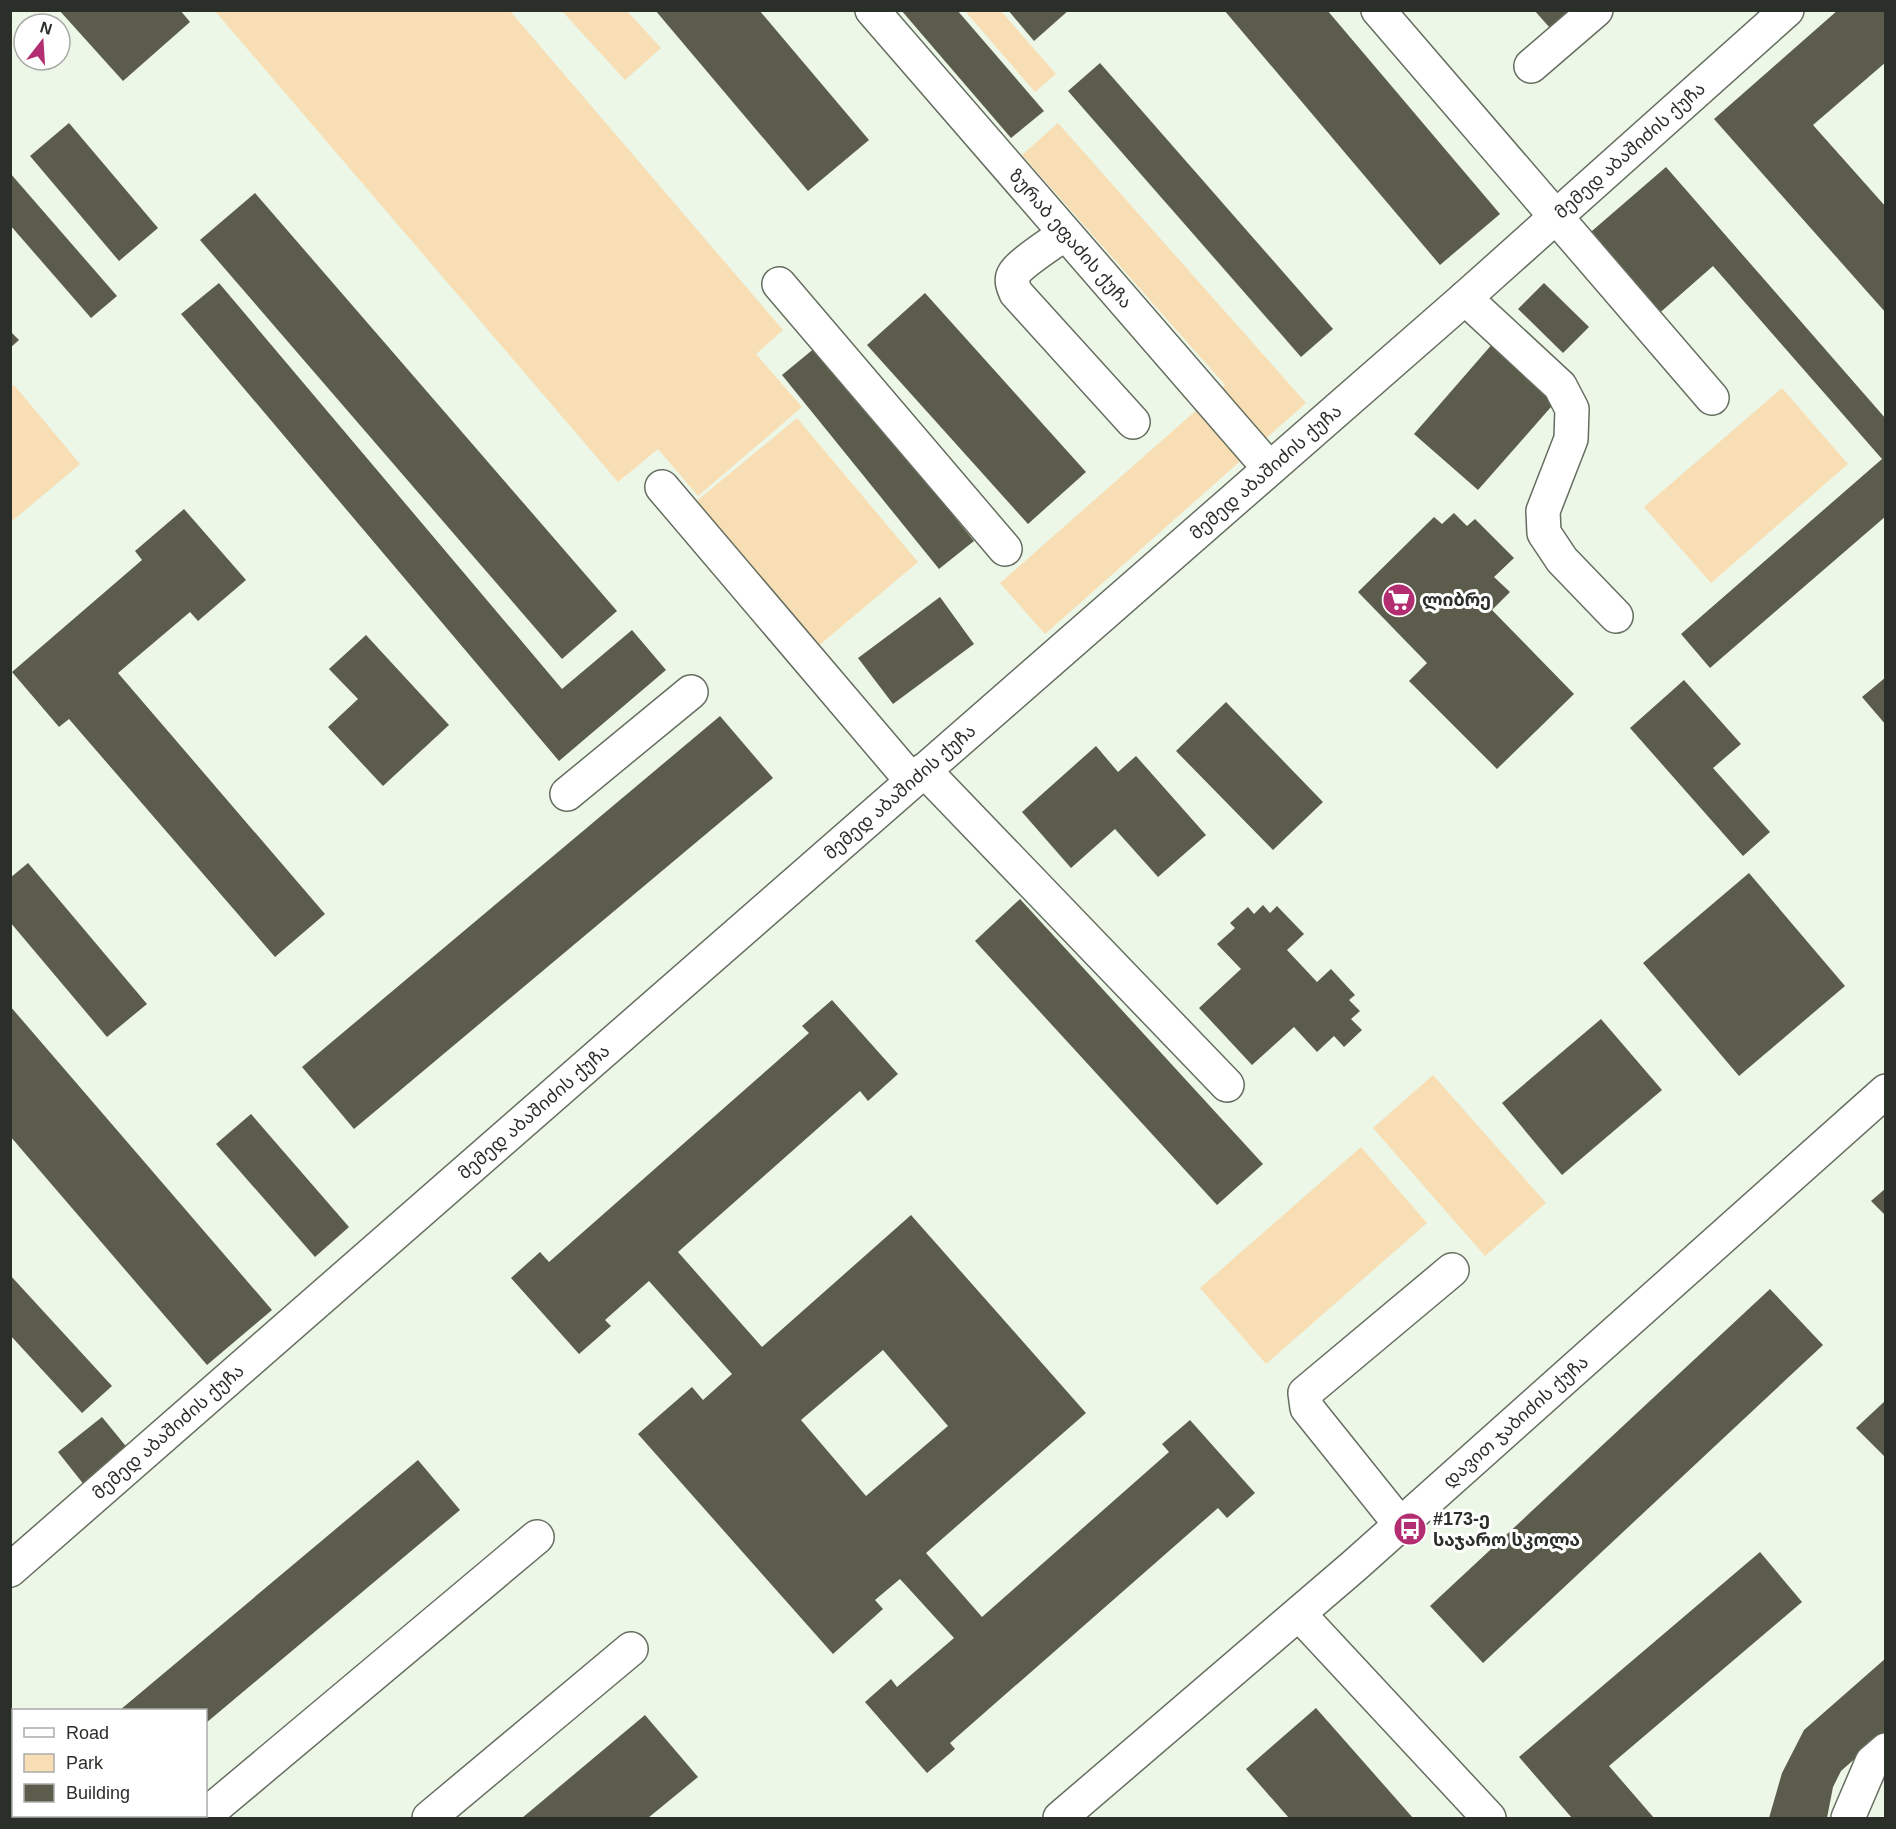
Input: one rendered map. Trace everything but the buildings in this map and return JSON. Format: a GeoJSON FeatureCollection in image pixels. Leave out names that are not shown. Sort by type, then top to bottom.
{"type":"FeatureCollection","features":[{"type":"Feature","properties":{"kind":"street","name":"ზურაბ ეფაძის ქუჩა"},"geometry":{"type":"LineString","coordinates":[[872,10],[1269,468]]}},
{"type":"Feature","properties":{"kind":"street"},"geometry":{"type":"LineString","coordinates":[[1378,10],[1712,398]]}},
{"type":"Feature","properties":{"kind":"street"},"geometry":{"type":"LineString","coordinates":[[1531,66],[1596,10]]}},
{"type":"Feature","properties":{"kind":"street","name":"მემედ აბაშიძის ქუჩა"},"geometry":{"type":"LineString","coordinates":[[10,1570],[1465,298],[1787,10]]}},
{"type":"Feature","properties":{"kind":"street"},"geometry":{"type":"LineString","coordinates":[[1064,234],[1014,274],[1012,283],[1016,294],[1133,422]]}},
{"type":"Feature","properties":{"kind":"street"},"geometry":{"type":"LineString","coordinates":[[779,284],[1005,549]]}},
{"type":"Feature","properties":{"kind":"street"},"geometry":{"type":"LineString","coordinates":[[1465,298],[1560,386],[1572,409],[1571,439],[1543,511],[1544,533],[1563,561],[1616,616]]}},
{"type":"Feature","properties":{"kind":"street"},"geometry":{"type":"LineString","coordinates":[[662,487],[918,776],[1227,1085]]}},
{"type":"Feature","properties":{"kind":"street"},"geometry":{"type":"LineString","coordinates":[[567,794],[691,692]]}},
{"type":"Feature","properties":{"kind":"street","name":"დავით ჯაბიძის ქუჩა"},"geometry":{"type":"LineString","coordinates":[[1060,1818],[1299,1614],[1886,1091]]}},
{"type":"Feature","properties":{"kind":"street"},"geometry":{"type":"LineString","coordinates":[[1400,1524],[1307,1408],[1305,1393],[1452,1270]]}},
{"type":"Feature","properties":{"kind":"street"},"geometry":{"type":"LineString","coordinates":[[207,1814],[537,1537]]}},
{"type":"Feature","properties":{"kind":"street"},"geometry":{"type":"LineString","coordinates":[[1299,1614],[1489,1818]]}},
{"type":"Feature","properties":{"kind":"street"},"geometry":{"type":"LineString","coordinates":[[429,1818],[631,1649]]}},
{"type":"Feature","properties":{"kind":"street"},"geometry":{"type":"LineString","coordinates":[[1848,1818],[1872,1762],[1886,1750]]}},
{"type":"Feature","properties":{"kind":"green space"},"geometry":{"type":"Polygon","coordinates":[[[215,11],[510,11],[783,330],[756,354],[802,407],[698,496],[658,449],[618,482],[215,11]]]}},
{"type":"Feature","properties":{"kind":"green space"},"geometry":{"type":"Polygon","coordinates":[[[562,11],[627,11],[661,48],[625,80],[562,11]]]}},
{"type":"Feature","properties":{"kind":"green space"},"geometry":{"type":"Polygon","coordinates":[[[965,11],[1001,11],[1056,74],[1035,92],[965,11]]]}},
{"type":"Feature","properties":{"kind":"green space"},"geometry":{"type":"Polygon","coordinates":[[[1058,123],[1306,403],[1045,634],[1000,583],[1225,385],[1022,155],[1058,123]]]}},
{"type":"Feature","properties":{"kind":"green space"},"geometry":{"type":"Polygon","coordinates":[[[14,385],[80,464],[11,522],[10,388],[14,385]]]}},
{"type":"Feature","properties":{"kind":"green space"},"geometry":{"type":"Polygon","coordinates":[[[1782,388],[1848,464],[1711,583],[1644,507],[1782,388]]]}},
{"type":"Feature","properties":{"kind":"green space"},"geometry":{"type":"Polygon","coordinates":[[[797,418],[918,562],[816,648],[694,503],[797,418]]]}},
{"type":"Feature","properties":{"kind":"green space"},"geometry":{"type":"Polygon","coordinates":[[[1433,1075],[1546,1203],[1485,1256],[1373,1128],[1433,1075]]]}},
{"type":"Feature","properties":{"kind":"green space"},"geometry":{"type":"Polygon","coordinates":[[[1361,1147],[1427,1223],[1266,1364],[1200,1288],[1361,1147]]]}},
{"type":"Feature","properties":{"kind":"place","name":"ლიბრე"},"geometry":{"type":"Point","coordinates":[1399,600]}},
{"type":"Feature","properties":{"kind":"place","name":"#173-ე საჯარო სკოლა"},"geometry":{"type":"Point","coordinates":[1410,1529]}}]}
